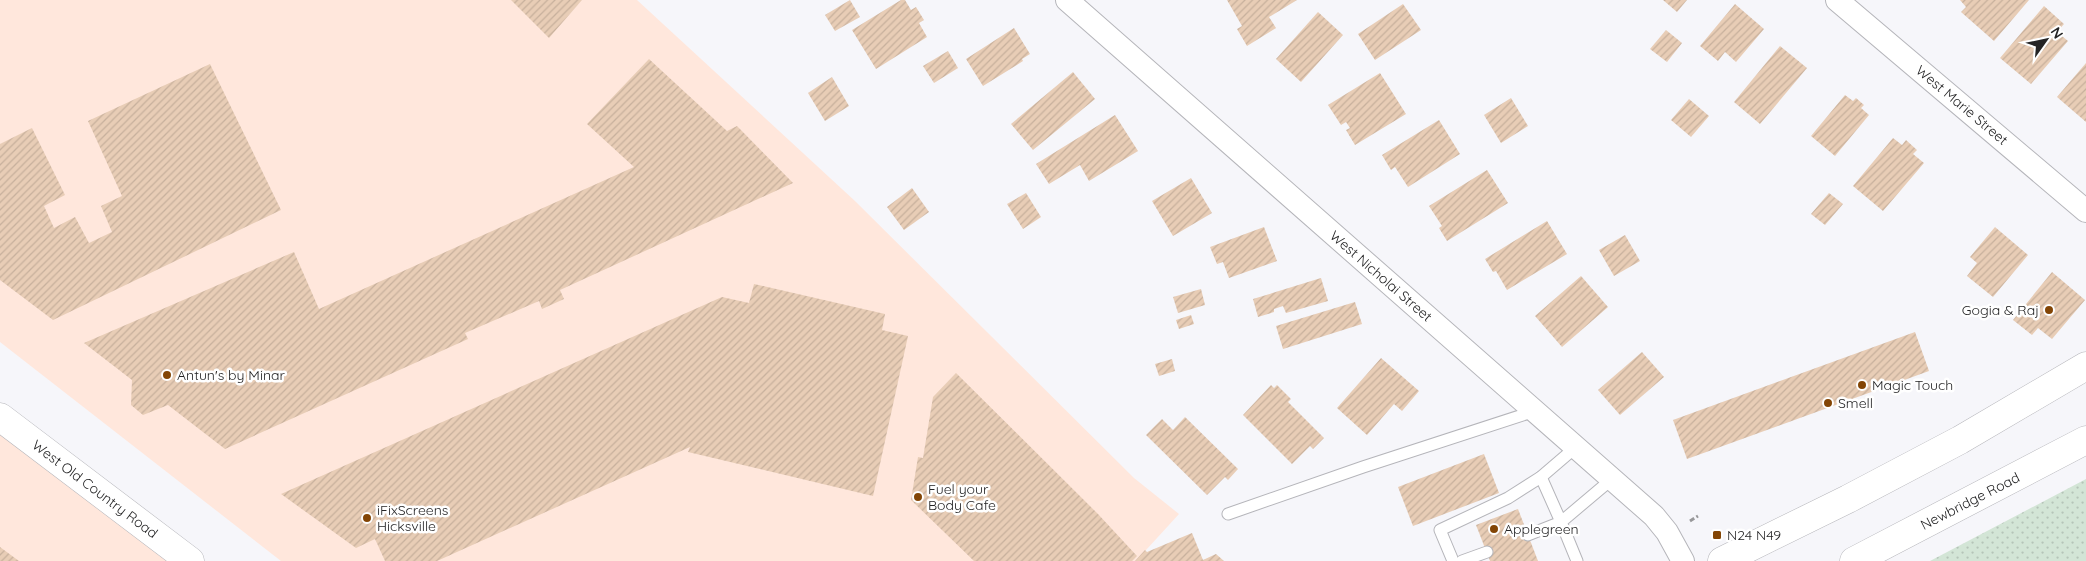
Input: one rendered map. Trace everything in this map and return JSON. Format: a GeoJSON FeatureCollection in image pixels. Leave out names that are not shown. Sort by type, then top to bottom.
{"type":"FeatureCollection","features":[{"type":"Feature","properties":{"kind":"main road"},"geometry":{"type":"LineString","coordinates":[[1722,561],[1848,499],[1960,440],[2086,366]]}},
{"type":"Feature","properties":{"kind":"main road","name":"West Old Country Road"},"geometry":{"type":"LineString","coordinates":[[0,418],[190,561]]}},
{"type":"Feature","properties":{"kind":"main road","name":"Newbridge Road"},"geometry":{"type":"LineString","coordinates":[[1854,561],[2086,440]]}},
{"type":"Feature","properties":{"kind":"street","name":"West Nicholai Street"},"geometry":{"type":"LineString","coordinates":[[1067,0],[1654,516],[1667,532],[1683,561]]}},
{"type":"Feature","properties":{"kind":"street","name":"West Marie Street"},"geometry":{"type":"LineString","coordinates":[[1837,0],[2086,211]]}},
{"type":"Feature","properties":{"kind":"lane"},"geometry":{"type":"LineString","coordinates":[[1228,514],[1363,467],[1535,411]]}},
{"type":"Feature","properties":{"kind":"lane"},"geometry":{"type":"LineString","coordinates":[[1453,561],[1440,530],[1508,498],[1541,477],[1576,447]]}},
{"type":"Feature","properties":{"kind":"lane"},"geometry":{"type":"LineString","coordinates":[[1541,477],[1577,561]]}},
{"type":"Feature","properties":{"kind":"lane"},"geometry":{"type":"LineString","coordinates":[[1528,535],[1561,522],[1612,479]]}},
{"type":"Feature","properties":{"kind":"lane"},"geometry":{"type":"LineString","coordinates":[[1462,561],[1487,552]]}},
{"type":"Feature","properties":{"kind":"path"},"geometry":{"type":"LineString","coordinates":[[1689,521],[1698,516]]}},
{"type":"Feature","properties":{"kind":"shaded area"},"geometry":{"type":"Polygon","coordinates":[[[0,0],[637,0],[855,201],[1134,478],[1179,514],[1136,561],[281,561],[0,342],[0,0]]]}},
{"type":"Feature","properties":{"kind":"shaded area"},"geometry":{"type":"Polygon","coordinates":[[[0,417],[189,561],[0,561],[0,417]]]}},
{"type":"Feature","properties":{"kind":"green space"},"geometry":{"type":"Polygon","coordinates":[[[2086,479],[2086,561],[1930,561],[2086,479]]]}},
{"type":"Feature","properties":{"kind":"building"},"geometry":{"type":"Polygon","coordinates":[[[511,0],[582,0],[549,38],[511,0]]]}},
{"type":"Feature","properties":{"kind":"building"},"geometry":{"type":"Polygon","coordinates":[[[850,0],[860,17],[835,31],[825,15],[850,0]]]}},
{"type":"Feature","properties":{"kind":"building"},"geometry":{"type":"Polygon","coordinates":[[[901,0],[905,0],[911,10],[916,7],[924,20],[919,23],[927,37],[876,69],[852,30],[901,0]]]}},
{"type":"Feature","properties":{"kind":"building"},"geometry":{"type":"Polygon","coordinates":[[[1227,0],[1297,0],[1269,17],[1276,28],[1247,46],[1237,29],[1242,26],[1227,0]]]}},
{"type":"Feature","properties":{"kind":"building"},"geometry":{"type":"Polygon","coordinates":[[[1663,0],[1687,0],[1677,12],[1663,0]]]}},
{"type":"Feature","properties":{"kind":"building"},"geometry":{"type":"Polygon","coordinates":[[[1960,0],[2029,0],[1994,41],[1961,12],[1966,7],[1960,0]]]}},
{"type":"Feature","properties":{"kind":"building"},"geometry":{"type":"Polygon","coordinates":[[[1403,4],[1421,30],[1375,60],[1358,34],[1403,4]]]}},
{"type":"Feature","properties":{"kind":"building"},"geometry":{"type":"Polygon","coordinates":[[[1735,4],[1764,29],[1736,62],[1725,52],[1718,61],[1700,46],[1735,4]]]}},
{"type":"Feature","properties":{"kind":"building"},"geometry":{"type":"Polygon","coordinates":[[[2044,6],[2064,24],[2057,32],[2068,41],[2031,84],[2000,58],[2044,6]]]}},
{"type":"Feature","properties":{"kind":"building"},"geometry":{"type":"Polygon","coordinates":[[[1318,12],[1343,35],[1301,82],[1276,59],[1318,12]]]}},
{"type":"Feature","properties":{"kind":"building"},"geometry":{"type":"Polygon","coordinates":[[[1014,28],[1030,54],[1022,59],[1023,61],[983,86],[966,59],[1014,28]]]}},
{"type":"Feature","properties":{"kind":"building"},"geometry":{"type":"Polygon","coordinates":[[[1666,30],[1682,43],[1667,62],[1650,49],[1666,30]]]}},
{"type":"Feature","properties":{"kind":"building"},"geometry":{"type":"Polygon","coordinates":[[[1780,46],[1807,68],[1760,124],[1734,102],[1780,46]]]}},
{"type":"Feature","properties":{"kind":"building"},"geometry":{"type":"Polygon","coordinates":[[[948,51],[958,68],[934,83],[923,66],[948,51]]]}},
{"type":"Feature","properties":{"kind":"building"},"geometry":{"type":"Polygon","coordinates":[[[649,59],[727,131],[737,126],[793,183],[560,290],[564,299],[542,309],[539,301],[465,333],[468,339],[225,449],[168,405],[143,415],[131,405],[132,380],[84,343],[294,252],[319,309],[634,167],[587,124],[649,59]]]}},
{"type":"Feature","properties":{"kind":"building"},"geometry":{"type":"Polygon","coordinates":[[[2086,63],[2086,122],[2057,97],[2086,63]]]}},
{"type":"Feature","properties":{"kind":"building"},"geometry":{"type":"Polygon","coordinates":[[[210,64],[281,210],[53,320],[0,280],[0,144],[32,128],[65,195],[44,206],[54,228],[75,217],[89,243],[112,232],[101,206],[122,196],[88,121],[210,64]]]}},
{"type":"Feature","properties":{"kind":"building"},"geometry":{"type":"Polygon","coordinates":[[[1073,72],[1095,99],[1033,150],[1011,124],[1073,72]]]}},
{"type":"Feature","properties":{"kind":"building"},"geometry":{"type":"Polygon","coordinates":[[[1380,73],[1406,114],[1355,145],[1346,130],[1350,128],[1346,122],[1341,125],[1328,105],[1380,73]]]}},
{"type":"Feature","properties":{"kind":"building"},"geometry":{"type":"Polygon","coordinates":[[[832,77],[849,106],[825,121],[808,93],[832,77]]]}},
{"type":"Feature","properties":{"kind":"building"},"geometry":{"type":"Polygon","coordinates":[[[1845,95],[1853,101],[1856,98],[1864,105],[1861,108],[1869,115],[1835,156],[1811,136],[1845,95]]]}},
{"type":"Feature","properties":{"kind":"building"},"geometry":{"type":"Polygon","coordinates":[[[1511,98],[1528,126],[1501,143],[1484,115],[1511,98]]]}},
{"type":"Feature","properties":{"kind":"building"},"geometry":{"type":"Polygon","coordinates":[[[1689,99],[1709,116],[1691,137],[1671,120],[1689,99]]]}},
{"type":"Feature","properties":{"kind":"building"},"geometry":{"type":"Polygon","coordinates":[[[1115,115],[1138,151],[1089,181],[1080,165],[1049,184],[1036,164],[1115,115]]]}},
{"type":"Feature","properties":{"kind":"building"},"geometry":{"type":"Polygon","coordinates":[[[1439,120],[1460,154],[1408,187],[1395,167],[1391,170],[1382,155],[1439,120]]]}},
{"type":"Feature","properties":{"kind":"building"},"geometry":{"type":"Polygon","coordinates":[[[1893,138],[1902,145],[1906,140],[1917,150],[1913,154],[1924,163],[1883,211],[1853,186],[1893,138]]]}},
{"type":"Feature","properties":{"kind":"building"},"geometry":{"type":"Polygon","coordinates":[[[1487,170],[1508,203],[1447,241],[1439,228],[1442,226],[1429,206],[1487,170]]]}},
{"type":"Feature","properties":{"kind":"building"},"geometry":{"type":"Polygon","coordinates":[[[1191,178],[1212,213],[1173,236],[1152,201],[1191,178]]]}},
{"type":"Feature","properties":{"kind":"building"},"geometry":{"type":"Polygon","coordinates":[[[912,188],[929,212],[904,230],[887,207],[912,188]]]}},
{"type":"Feature","properties":{"kind":"building"},"geometry":{"type":"Polygon","coordinates":[[[1026,193],[1041,217],[1023,229],[1007,204],[1026,193]]]}},
{"type":"Feature","properties":{"kind":"building"},"geometry":{"type":"Polygon","coordinates":[[[1829,193],[1843,204],[1825,225],[1811,214],[1829,193]]]}},
{"type":"Feature","properties":{"kind":"building"},"geometry":{"type":"Polygon","coordinates":[[[1547,221],[1567,254],[1507,290],[1496,271],[1493,272],[1485,259],[1547,221]]]}},
{"type":"Feature","properties":{"kind":"building"},"geometry":{"type":"Polygon","coordinates":[[[1264,227],[1277,261],[1229,278],[1223,262],[1217,264],[1210,247],[1264,227]]]}},
{"type":"Feature","properties":{"kind":"building"},"geometry":{"type":"Polygon","coordinates":[[[1995,227],[2028,255],[1993,297],[1967,276],[1977,263],[1970,257],[1995,227]]]}},
{"type":"Feature","properties":{"kind":"building"},"geometry":{"type":"Polygon","coordinates":[[[1625,235],[1640,261],[1614,276],[1599,250],[1625,235]]]}},
{"type":"Feature","properties":{"kind":"building","name":"Gogia & Raj"},"geometry":{"type":"Polygon","coordinates":[[[2052,272],[2085,300],[2052,339],[2038,328],[2032,335],[2013,320],[2052,272]]]}},
{"type":"Feature","properties":{"kind":"building"},"geometry":{"type":"Polygon","coordinates":[[[1581,276],[1608,307],[1562,347],[1535,316],[1581,276]]]}},
{"type":"Feature","properties":{"kind":"building"},"geometry":{"type":"Polygon","coordinates":[[[1321,278],[1328,301],[1286,313],[1283,306],[1274,309],[1274,312],[1258,317],[1253,299],[1321,278]]]}},
{"type":"Feature","properties":{"kind":"building"},"geometry":{"type":"Polygon","coordinates":[[[754,284],[885,314],[882,330],[908,336],[873,496],[688,452],[690,447],[437,561],[385,561],[375,539],[356,548],[281,494],[722,297],[749,303],[754,284]]]}},
{"type":"Feature","properties":{"kind":"building"},"geometry":{"type":"Polygon","coordinates":[[[1201,289],[1205,305],[1178,313],[1173,297],[1201,289]]]}},
{"type":"Feature","properties":{"kind":"building"},"geometry":{"type":"Polygon","coordinates":[[[1355,302],[1362,324],[1283,349],[1276,326],[1355,302]]]}},
{"type":"Feature","properties":{"kind":"building"},"geometry":{"type":"Polygon","coordinates":[[[1191,315],[1194,324],[1179,329],[1176,320],[1191,315]]]}},
{"type":"Feature","properties":{"kind":"building"},"geometry":{"type":"Polygon","coordinates":[[[1915,332],[1929,371],[1687,459],[1673,420],[1915,332]]]}},
{"type":"Feature","properties":{"kind":"building"},"geometry":{"type":"Polygon","coordinates":[[[1642,352],[1664,377],[1620,415],[1598,390],[1642,352]]]}},
{"type":"Feature","properties":{"kind":"building"},"geometry":{"type":"Polygon","coordinates":[[[1381,358],[1419,391],[1402,411],[1394,404],[1367,435],[1337,408],[1381,358]]]}},
{"type":"Feature","properties":{"kind":"building"},"geometry":{"type":"Polygon","coordinates":[[[1172,359],[1175,371],[1159,376],[1155,364],[1172,359]]]}},
{"type":"Feature","properties":{"kind":"building"},"geometry":{"type":"Polygon","coordinates":[[[956,373],[1098,514],[1137,556],[1132,561],[974,561],[911,500],[918,457],[923,458],[933,397],[956,373]]]}},
{"type":"Feature","properties":{"kind":"building"},"geometry":{"type":"Polygon","coordinates":[[[1271,385],[1274,388],[1277,385],[1291,399],[1288,402],[1324,438],[1313,449],[1310,446],[1292,464],[1243,415],[1271,385]]]}},
{"type":"Feature","properties":{"kind":"building"},"geometry":{"type":"Polygon","coordinates":[[[1185,417],[1238,469],[1228,480],[1225,477],[1207,495],[1146,435],[1162,419],[1173,430],[1185,417]]]}},
{"type":"Feature","properties":{"kind":"building"},"geometry":{"type":"Polygon","coordinates":[[[1484,454],[1499,493],[1413,526],[1398,487],[1484,454]]]}},
{"type":"Feature","properties":{"kind":"building"},"geometry":{"type":"Polygon","coordinates":[[[1518,509],[1538,561],[1490,561],[1476,525],[1518,509]]]}},
{"type":"Feature","properties":{"kind":"building"},"geometry":{"type":"Polygon","coordinates":[[[1192,533],[1203,560],[1216,554],[1224,561],[1135,561],[1145,550],[1147,552],[1192,533]]]}},
{"type":"Feature","properties":{"kind":"building"},"geometry":{"type":"Polygon","coordinates":[[[0,547],[19,561],[0,561],[0,547]]]}},
{"type":"Feature","properties":{"kind":"place","name":"Gogia & Raj"},"geometry":{"type":"Point","coordinates":[2049,310]}},
{"type":"Feature","properties":{"kind":"place","name":"Antun's by Minar"},"geometry":{"type":"Point","coordinates":[167,375]}},
{"type":"Feature","properties":{"kind":"place","name":"Magic Touch"},"geometry":{"type":"Point","coordinates":[1862,385]}},
{"type":"Feature","properties":{"kind":"place","name":"Smell"},"geometry":{"type":"Point","coordinates":[1828,403]}},
{"type":"Feature","properties":{"kind":"place","name":"Fuel your Body Cafe"},"geometry":{"type":"Point","coordinates":[918,497]}},
{"type":"Feature","properties":{"kind":"place","name":"iFixScreens Hicksville"},"geometry":{"type":"Point","coordinates":[367,518]}},
{"type":"Feature","properties":{"kind":"place","name":"Applegreen"},"geometry":{"type":"Point","coordinates":[1494,529]}},
{"type":"Feature","properties":{"kind":"place","name":"N24 N49"},"geometry":{"type":"Point","coordinates":[1717,535]}}]}
